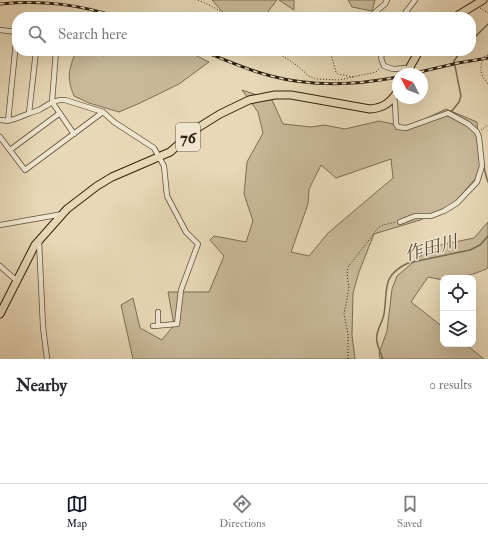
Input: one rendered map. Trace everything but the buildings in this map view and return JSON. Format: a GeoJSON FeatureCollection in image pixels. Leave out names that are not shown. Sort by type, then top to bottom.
{"type":"FeatureCollection","features":[{"type":"Feature","properties":{"kind":"main road"},"geometry":{"type":"LineString","coordinates":[[463,12],[482,0]]}},
{"type":"Feature","properties":{"kind":"main road"},"geometry":{"type":"LineString","coordinates":[[409,68],[416,56]]}},
{"type":"Feature","properties":{"kind":"main road","name":"76"},"geometry":{"type":"LineString","coordinates":[[0,314],[35,244],[63,214],[89,192],[112,177],[170,152],[209,120],[236,105],[249,100],[275,95],[291,95],[370,109],[382,107],[388,104],[392,99]]}},
{"type":"Feature","properties":{"kind":"street"},"geometry":{"type":"LineString","coordinates":[[375,12],[385,4],[387,0]]}},
{"type":"Feature","properties":{"kind":"street"},"geometry":{"type":"LineString","coordinates":[[406,12],[415,0]]}},
{"type":"Feature","properties":{"kind":"street"},"geometry":{"type":"LineString","coordinates":[[0,30],[12,31]]}},
{"type":"Feature","properties":{"kind":"street"},"geometry":{"type":"LineString","coordinates":[[8,121],[15,56]]}},
{"type":"Feature","properties":{"kind":"street"},"geometry":{"type":"LineString","coordinates":[[29,113],[35,56]]}},
{"type":"Feature","properties":{"kind":"street"},"geometry":{"type":"LineString","coordinates":[[56,56],[52,102],[74,134]]}},
{"type":"Feature","properties":{"kind":"street"},"geometry":{"type":"LineString","coordinates":[[382,56],[384,66],[392,69]]}},
{"type":"Feature","properties":{"kind":"street"},"geometry":{"type":"LineString","coordinates":[[0,120],[8,121],[19,118],[59,99],[65,100],[103,112],[114,122],[154,148],[164,166],[167,196],[186,232],[198,244],[181,290],[177,324],[156,326],[158,312]]}},
{"type":"Feature","properties":{"kind":"street"},"geometry":{"type":"LineString","coordinates":[[395,104],[396,124],[400,128],[406,128],[448,114],[468,124],[477,132],[479,137],[482,166],[477,182],[457,203],[444,211],[431,216],[415,216],[400,222]]}},
{"type":"Feature","properties":{"kind":"street"},"geometry":{"type":"LineString","coordinates":[[0,137],[25,170],[103,112]]}},
{"type":"Feature","properties":{"kind":"street"},"geometry":{"type":"LineString","coordinates":[[10,150],[60,113]]}},
{"type":"Feature","properties":{"kind":"street"},"geometry":{"type":"LineString","coordinates":[[0,225],[63,214]]}},
{"type":"Feature","properties":{"kind":"street"},"geometry":{"type":"LineString","coordinates":[[39,240],[43,327],[47,359]]}},
{"type":"Feature","properties":{"kind":"street"},"geometry":{"type":"LineString","coordinates":[[0,266],[17,281]]}},
{"type":"Feature","properties":{"kind":"path"},"geometry":{"type":"LineString","coordinates":[[198,0],[209,4],[222,12]]}},
{"type":"Feature","properties":{"kind":"path"},"geometry":{"type":"LineString","coordinates":[[475,4],[488,13]]}},
{"type":"Feature","properties":{"kind":"path"},"geometry":{"type":"LineString","coordinates":[[488,55],[483,57],[480,68],[481,74],[488,84]]}},
{"type":"Feature","properties":{"kind":"path"},"geometry":{"type":"LineString","coordinates":[[281,56],[295,64],[309,76],[316,79],[339,80],[376,72],[384,66]]}},
{"type":"Feature","properties":{"kind":"path"},"geometry":{"type":"LineString","coordinates":[[331,56],[338,74],[353,77]]}},
{"type":"Feature","properties":{"kind":"path"},"geometry":{"type":"LineString","coordinates":[[477,132],[488,125]]}},
{"type":"Feature","properties":{"kind":"path"},"geometry":{"type":"LineString","coordinates":[[348,359],[348,334],[344,314],[349,288],[347,274],[348,267],[379,227],[400,222]]}},
{"type":"Feature","properties":{"kind":"shaded area"},"geometry":{"type":"Polygon","coordinates":[[[212,0],[277,0],[268,12],[223,12],[212,0]]]}},
{"type":"Feature","properties":{"kind":"shaded area"},"geometry":{"type":"Polygon","coordinates":[[[279,0],[294,0],[294,10],[279,0]]]}},
{"type":"Feature","properties":{"kind":"shaded area"},"geometry":{"type":"Polygon","coordinates":[[[348,0],[375,0],[372,11],[352,7],[348,0]]]}},
{"type":"Feature","properties":{"kind":"shaded area"},"geometry":{"type":"Polygon","coordinates":[[[74,56],[197,56],[209,62],[179,84],[119,112],[89,103],[74,96],[69,78],[74,56]]]}},
{"type":"Feature","properties":{"kind":"shaded area"},"geometry":{"type":"Polygon","coordinates":[[[242,90],[272,100],[283,124],[311,127],[324,125],[345,129],[379,121],[408,127],[446,109],[477,122],[481,172],[450,208],[420,220],[374,234],[359,272],[353,293],[352,335],[355,359],[133,359],[121,305],[133,298],[140,328],[162,340],[174,325],[168,292],[209,292],[224,256],[210,240],[214,236],[246,242],[253,221],[244,194],[247,162],[263,133],[258,112],[242,90]],[[391,159],[336,178],[321,165],[309,189],[308,204],[291,252],[309,256],[328,233],[393,178],[391,159]]]}},
{"type":"Feature","properties":{"kind":"shaded area"},"geometry":{"type":"Polygon","coordinates":[[[488,222],[488,268],[470,275],[440,275],[440,279],[428,277],[411,302],[440,325],[440,347],[469,347],[484,359],[380,359],[379,353],[387,331],[392,289],[397,276],[431,247],[474,238],[488,222]]]}},
{"type":"Feature","properties":{"kind":"waterway","name":"作田川"},"geometry":{"type":"LineString","coordinates":[[476,36],[488,24]]}},
{"type":"Feature","properties":{"kind":"waterway","name":"作田川"},"geometry":{"type":"LineString","coordinates":[[457,115],[451,112],[459,102],[461,96],[454,61],[458,56]]}},
{"type":"Feature","properties":{"kind":"waterway","name":"作田川"},"geometry":{"type":"LineString","coordinates":[[462,118],[476,132],[479,139],[488,182]]}},
{"type":"Feature","properties":{"kind":"waterway","name":"作田川"},"geometry":{"type":"LineString","coordinates":[[383,359],[378,347],[378,329],[383,319],[387,284],[393,273],[408,263],[470,250],[480,245],[488,236]]}},
{"type":"Feature","properties":{"kind":"railway"},"geometry":{"type":"LineString","coordinates":[[0,4],[59,4],[99,12]]}},
{"type":"Feature","properties":{"kind":"railway"},"geometry":{"type":"LineString","coordinates":[[215,56],[262,74],[302,82],[334,84],[367,82],[392,78]]}},
{"type":"Feature","properties":{"kind":"railway"},"geometry":{"type":"LineString","coordinates":[[428,70],[488,58]]}}]}
